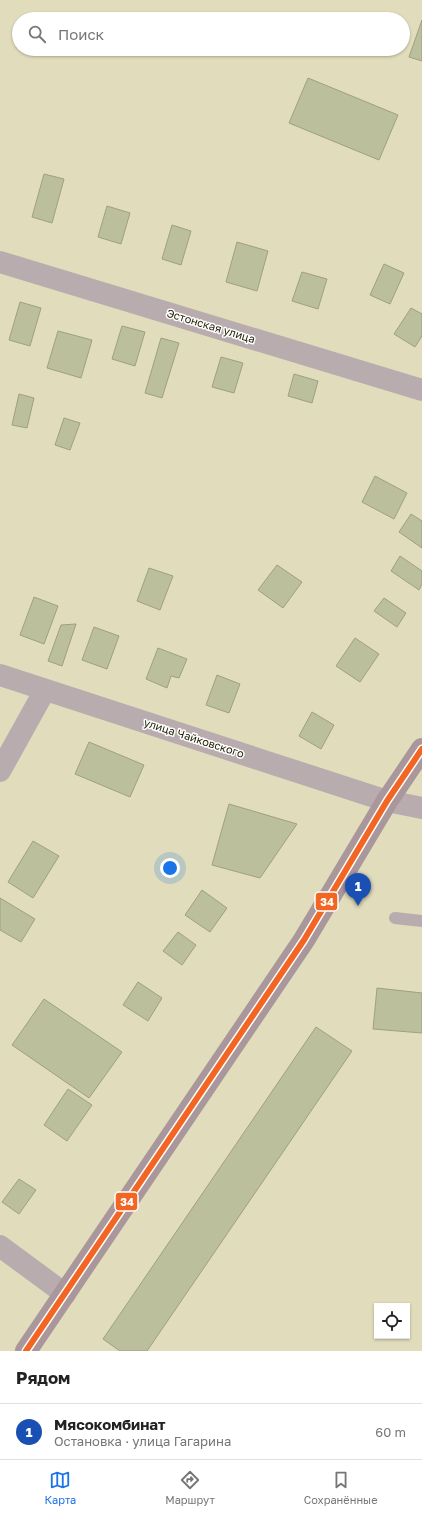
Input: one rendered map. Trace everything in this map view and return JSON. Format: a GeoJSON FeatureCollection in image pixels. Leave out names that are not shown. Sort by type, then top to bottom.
{"type":"FeatureCollection","features":[{"type":"Feature","properties":{"kind":"main road"},"geometry":{"type":"LineString","coordinates":[[29,1350],[65,1294],[304,940],[387,801],[422,749]]}},
{"type":"Feature","properties":{"kind":"street","name":"Эстонская улица"},"geometry":{"type":"LineString","coordinates":[[0,262],[422,390]]}},
{"type":"Feature","properties":{"kind":"street","name":"улица Чайковского"},"geometry":{"type":"LineString","coordinates":[[0,675],[387,801],[422,808]]}},
{"type":"Feature","properties":{"kind":"street"},"geometry":{"type":"LineString","coordinates":[[0,772],[45,690]]}},
{"type":"Feature","properties":{"kind":"street"},"geometry":{"type":"LineString","coordinates":[[0,1246],[65,1294]]}},
{"type":"Feature","properties":{"kind":"lane"},"geometry":{"type":"LineString","coordinates":[[395,918],[422,922]]}},
{"type":"Feature","properties":{"kind":"building"},"geometry":{"type":"Polygon","coordinates":[[[422,20],[422,61],[409,57],[422,20]]]}},
{"type":"Feature","properties":{"kind":"building"},"geometry":{"type":"Polygon","coordinates":[[[308,78],[398,115],[379,160],[289,123],[308,78]]]}},
{"type":"Feature","properties":{"kind":"building"},"geometry":{"type":"Polygon","coordinates":[[[44,174],[64,179],[52,223],[32,217],[44,174]]]}},
{"type":"Feature","properties":{"kind":"building"},"geometry":{"type":"Polygon","coordinates":[[[107,206],[130,213],[121,244],[98,237],[107,206]]]}},
{"type":"Feature","properties":{"kind":"building"},"geometry":{"type":"Polygon","coordinates":[[[172,225],[191,231],[181,265],[162,259],[172,225]]]}},
{"type":"Feature","properties":{"kind":"building"},"geometry":{"type":"Polygon","coordinates":[[[237,242],[268,251],[257,291],[226,282],[237,242]]]}},
{"type":"Feature","properties":{"kind":"building"},"geometry":{"type":"Polygon","coordinates":[[[384,264],[404,273],[390,304],[370,295],[384,264]]]}},
{"type":"Feature","properties":{"kind":"building"},"geometry":{"type":"Polygon","coordinates":[[[302,272],[327,279],[318,309],[292,301],[302,272]]]}},
{"type":"Feature","properties":{"kind":"building"},"geometry":{"type":"Polygon","coordinates":[[[20,302],[41,308],[30,346],[9,340],[20,302]]]}},
{"type":"Feature","properties":{"kind":"building"},"geometry":{"type":"Polygon","coordinates":[[[411,308],[422,314],[422,336],[415,347],[394,334],[411,308]]]}},
{"type":"Feature","properties":{"kind":"building"},"geometry":{"type":"Polygon","coordinates":[[[122,326],[145,332],[135,366],[112,359],[122,326]]]}},
{"type":"Feature","properties":{"kind":"building"},"geometry":{"type":"Polygon","coordinates":[[[58,331],[92,340],[81,378],[47,368],[58,331]]]}},
{"type":"Feature","properties":{"kind":"building"},"geometry":{"type":"Polygon","coordinates":[[[161,338],[179,343],[162,398],[145,393],[161,338]]]}},
{"type":"Feature","properties":{"kind":"building"},"geometry":{"type":"Polygon","coordinates":[[[221,357],[243,363],[234,393],[212,387],[221,357]]]}},
{"type":"Feature","properties":{"kind":"building"},"geometry":{"type":"Polygon","coordinates":[[[294,374],[318,381],[312,403],[288,396],[294,374]]]}},
{"type":"Feature","properties":{"kind":"building"},"geometry":{"type":"Polygon","coordinates":[[[19,394],[34,398],[27,428],[12,425],[19,394]]]}},
{"type":"Feature","properties":{"kind":"building"},"geometry":{"type":"Polygon","coordinates":[[[64,418],[80,423],[70,450],[55,445],[64,418]]]}},
{"type":"Feature","properties":{"kind":"building"},"geometry":{"type":"Polygon","coordinates":[[[375,476],[407,493],[394,519],[362,502],[375,476]]]}},
{"type":"Feature","properties":{"kind":"building"},"geometry":{"type":"Polygon","coordinates":[[[411,514],[422,521],[422,548],[399,532],[411,514]]]}},
{"type":"Feature","properties":{"kind":"building"},"geometry":{"type":"Polygon","coordinates":[[[400,556],[422,571],[422,584],[419,590],[391,571],[400,556]]]}},
{"type":"Feature","properties":{"kind":"building"},"geometry":{"type":"Polygon","coordinates":[[[277,565],[302,582],[283,608],[258,590],[277,565]]]}},
{"type":"Feature","properties":{"kind":"building"},"geometry":{"type":"Polygon","coordinates":[[[149,568],[173,576],[160,610],[137,601],[149,568]]]}},
{"type":"Feature","properties":{"kind":"building"},"geometry":{"type":"Polygon","coordinates":[[[34,597],[58,606],[44,644],[20,635],[34,597]]]}},
{"type":"Feature","properties":{"kind":"building"},"geometry":{"type":"Polygon","coordinates":[[[384,598],[406,613],[397,627],[374,611],[384,598]]]}},
{"type":"Feature","properties":{"kind":"building"},"geometry":{"type":"Polygon","coordinates":[[[76,624],[62,666],[48,661],[61,625],[76,624]]]}},
{"type":"Feature","properties":{"kind":"building"},"geometry":{"type":"Polygon","coordinates":[[[94,627],[119,636],[107,669],[82,660],[94,627]]]}},
{"type":"Feature","properties":{"kind":"building"},"geometry":{"type":"Polygon","coordinates":[[[355,638],[379,654],[360,682],[336,666],[355,638]]]}},
{"type":"Feature","properties":{"kind":"building"},"geometry":{"type":"Polygon","coordinates":[[[158,648],[187,659],[179,678],[171,676],[167,688],[146,679],[158,648]]]}},
{"type":"Feature","properties":{"kind":"building"},"geometry":{"type":"Polygon","coordinates":[[[217,675],[240,684],[229,713],[206,705],[217,675]]]}},
{"type":"Feature","properties":{"kind":"building"},"geometry":{"type":"Polygon","coordinates":[[[312,712],[334,725],[321,749],[299,736],[312,712]]]}},
{"type":"Feature","properties":{"kind":"building"},"geometry":{"type":"Polygon","coordinates":[[[89,742],[144,765],[130,797],[75,774],[89,742]]]}},
{"type":"Feature","properties":{"kind":"building"},"geometry":{"type":"Polygon","coordinates":[[[229,804],[297,824],[260,878],[212,865],[229,804]]]}},
{"type":"Feature","properties":{"kind":"building"},"geometry":{"type":"Polygon","coordinates":[[[33,841],[59,856],[33,898],[8,882],[33,841]]]}},
{"type":"Feature","properties":{"kind":"building"},"geometry":{"type":"Polygon","coordinates":[[[202,890],[227,908],[210,932],[185,915],[202,890]]]}},
{"type":"Feature","properties":{"kind":"building"},"geometry":{"type":"Polygon","coordinates":[[[0,898],[35,919],[21,942],[0,930],[0,898]]]}},
{"type":"Feature","properties":{"kind":"building"},"geometry":{"type":"Polygon","coordinates":[[[178,932],[196,945],[182,965],[163,951],[178,932]]]}},
{"type":"Feature","properties":{"kind":"building"},"geometry":{"type":"Polygon","coordinates":[[[138,982],[162,998],[148,1021],[123,1005],[138,982]]]}},
{"type":"Feature","properties":{"kind":"building"},"geometry":{"type":"Polygon","coordinates":[[[377,988],[422,993],[422,1033],[373,1029],[377,988]]]}},
{"type":"Feature","properties":{"kind":"building"},"geometry":{"type":"Polygon","coordinates":[[[44,999],[122,1052],[89,1098],[12,1045],[44,999]]]}},
{"type":"Feature","properties":{"kind":"building"},"geometry":{"type":"Polygon","coordinates":[[[316,1027],[352,1051],[147,1351],[120,1351],[103,1339],[316,1027]]]}},
{"type":"Feature","properties":{"kind":"building"},"geometry":{"type":"Polygon","coordinates":[[[68,1089],[92,1105],[67,1141],[44,1125],[68,1089]]]}},
{"type":"Feature","properties":{"kind":"building"},"geometry":{"type":"Polygon","coordinates":[[[19,1179],[36,1190],[19,1214],[2,1202],[19,1179]]]}},
{"type":"Feature","properties":{"kind":"transit line","name":"34"},"geometry":{"type":"LineString","coordinates":[[26,1351],[304,940],[387,801],[422,749]]}},
{"type":"Feature","properties":{"kind":"place","name":"Мясокомбинат"},"geometry":{"type":"Point","coordinates":[358,906]}}]}
